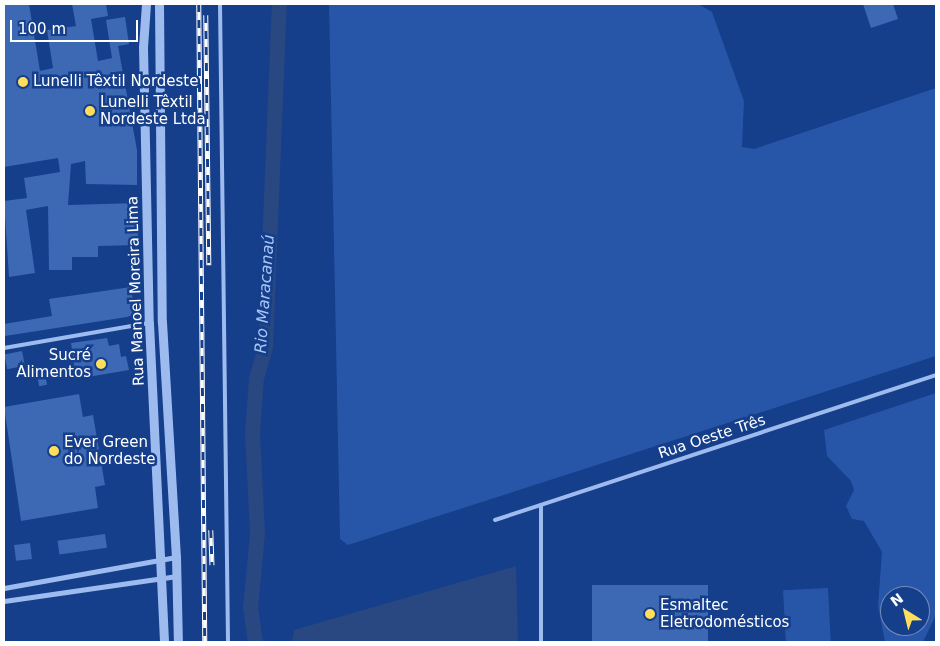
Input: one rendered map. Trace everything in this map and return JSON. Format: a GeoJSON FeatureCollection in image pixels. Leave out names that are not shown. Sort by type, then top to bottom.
{"type":"FeatureCollection","features":[{"type":"Feature","properties":{"kind":"street","name":"Rua Manoel Moreira Lima"},"geometry":{"type":"LineString","coordinates":[[146,4],[143,47],[149,324],[163,576],[164,642]]}},
{"type":"Feature","properties":{"kind":"street","name":"Rua Manoel Moreira Lima"},"geometry":{"type":"LineString","coordinates":[[159,4],[162,322],[176,556],[178,642]]}},
{"type":"Feature","properties":{"kind":"street"},"geometry":{"type":"LineString","coordinates":[[143,47],[158,47]]}},
{"type":"Feature","properties":{"kind":"street"},"geometry":{"type":"LineString","coordinates":[[4,588],[176,556]]}},
{"type":"Feature","properties":{"kind":"street"},"geometry":{"type":"LineString","coordinates":[[4,601],[163,576],[177,576]]}},
{"type":"Feature","properties":{"kind":"street"},"geometry":{"type":"LineString","coordinates":[[52,580],[53,593]]}},
{"type":"Feature","properties":{"kind":"lane"},"geometry":{"type":"LineString","coordinates":[[220,4],[228,642]]}},
{"type":"Feature","properties":{"kind":"lane"},"geometry":{"type":"LineString","coordinates":[[4,348],[149,324]]}},
{"type":"Feature","properties":{"kind":"lane","name":"Rua Oeste Três"},"geometry":{"type":"LineString","coordinates":[[495,520],[936,375]]}},
{"type":"Feature","properties":{"kind":"lane"},"geometry":{"type":"LineString","coordinates":[[541,505],[541,642]]}},
{"type":"Feature","properties":{"kind":"shaded area"},"geometry":{"type":"Polygon","coordinates":[[[329,4],[698,4],[712,12],[744,101],[742,147],[754,149],[936,88],[936,356],[348,545],[340,539],[329,4]]]}},
{"type":"Feature","properties":{"kind":"shaded area"},"geometry":{"type":"Polygon","coordinates":[[[936,393],[936,615],[930,627],[930,586],[880,586],[880,616],[878,606],[882,552],[864,521],[852,519],[846,506],[854,490],[851,481],[827,456],[824,430],[936,393]]]}},
{"type":"Feature","properties":{"kind":"shaded area"},"geometry":{"type":"Polygon","coordinates":[[[516,566],[518,642],[292,642],[294,630],[516,566]]]}},
{"type":"Feature","properties":{"kind":"shaded area"},"geometry":{"type":"Polygon","coordinates":[[[828,588],[831,642],[786,642],[783,590],[828,588]]]}},
{"type":"Feature","properties":{"kind":"shaded area"},"geometry":{"type":"Polygon","coordinates":[[[884,636],[926,636],[923,642],[885,642],[884,636]]]}},
{"type":"Feature","properties":{"kind":"building"},"geometry":{"type":"Polygon","coordinates":[[[29,4],[40,71],[53,68],[47,30],[76,26],[72,4],[106,4],[108,16],[91,19],[98,61],[112,58],[106,20],[125,17],[129,44],[118,46],[137,150],[137,185],[86,184],[85,161],[71,164],[68,205],[138,203],[138,245],[98,246],[98,257],[72,257],[72,270],[49,270],[48,206],[26,210],[35,273],[9,277],[4,201],[27,198],[24,178],[60,172],[58,158],[4,167],[4,5],[29,4]]]}},
{"type":"Feature","properties":{"kind":"building"},"geometry":{"type":"Polygon","coordinates":[[[863,4],[893,4],[898,19],[871,28],[863,4]]]}},
{"type":"Feature","properties":{"kind":"building"},"geometry":{"type":"Polygon","coordinates":[[[131,287],[135,314],[127,317],[5,336],[4,324],[52,316],[49,299],[131,287]]]}},
{"type":"Feature","properties":{"kind":"building","name":"Sucré Alimentos"},"geometry":{"type":"Polygon","coordinates":[[[107,338],[109,346],[119,344],[121,357],[126,356],[129,370],[76,379],[71,343],[107,338]]]}},
{"type":"Feature","properties":{"kind":"building","name":"Sucré Alimentos"},"geometry":{"type":"Polygon","coordinates":[[[22,351],[25,366],[7,369],[4,354],[22,351]]]}},
{"type":"Feature","properties":{"kind":"building","name":"Sucré Alimentos"},"geometry":{"type":"Polygon","coordinates":[[[44,369],[47,385],[39,386],[36,371],[44,369]]]}},
{"type":"Feature","properties":{"kind":"building","name":"Ever Green do Nordeste"},"geometry":{"type":"Polygon","coordinates":[[[79,394],[83,417],[93,415],[105,485],[95,487],[98,508],[21,521],[4,407],[79,394]]]}},
{"type":"Feature","properties":{"kind":"building"},"geometry":{"type":"Polygon","coordinates":[[[105,534],[107,548],[59,555],[57,541],[105,534]]]}},
{"type":"Feature","properties":{"kind":"building"},"geometry":{"type":"Polygon","coordinates":[[[30,543],[32,559],[16,561],[14,545],[30,543]]]}},
{"type":"Feature","properties":{"kind":"building","name":"Esmaltec Eletrodomésticos"},"geometry":{"type":"Polygon","coordinates":[[[592,585],[708,585],[708,642],[592,642],[592,585]]]}},
{"type":"Feature","properties":{"kind":"waterway","name":"Rio Maracanaú"},"geometry":{"type":"LineString","coordinates":[[255,642],[250,608],[257,532],[252,432],[256,378],[265,347],[279,4]]}},
{"type":"Feature","properties":{"kind":"railway"},"geometry":{"type":"LineString","coordinates":[[199,4],[205,642]]}},
{"type":"Feature","properties":{"kind":"railway"},"geometry":{"type":"LineString","coordinates":[[206,15],[209,265]]}},
{"type":"Feature","properties":{"kind":"railway"},"geometry":{"type":"LineString","coordinates":[[211,530],[212,565]]}},
{"type":"Feature","properties":{"kind":"place","name":"Lunelli Têxtil Nordeste"},"geometry":{"type":"Point","coordinates":[23,82]}},
{"type":"Feature","properties":{"kind":"place","name":"Lunelli Têxtil Nordeste Ltda"},"geometry":{"type":"Point","coordinates":[90,111]}},
{"type":"Feature","properties":{"kind":"place","name":"Sucré Alimentos"},"geometry":{"type":"Point","coordinates":[101,364]}},
{"type":"Feature","properties":{"kind":"place","name":"Ever Green do Nordeste"},"geometry":{"type":"Point","coordinates":[54,451]}},
{"type":"Feature","properties":{"kind":"place","name":"Esmaltec Eletrodomésticos"},"geometry":{"type":"Point","coordinates":[650,614]}}]}
